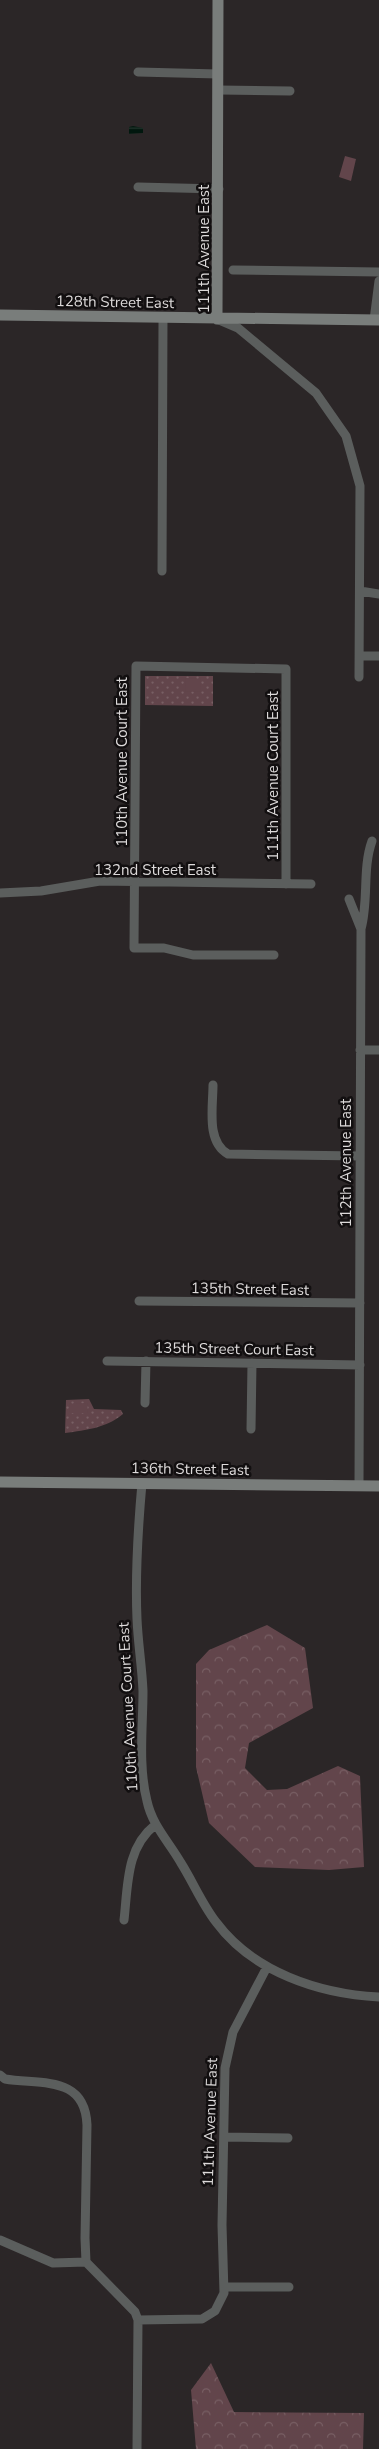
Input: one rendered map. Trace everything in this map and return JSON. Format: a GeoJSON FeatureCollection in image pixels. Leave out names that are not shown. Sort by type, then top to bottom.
{"type":"FeatureCollection","features":[{"type":"Feature","properties":{"kind":"street","name":"111th Avenue East"},"geometry":{"type":"LineString","coordinates":[[218,0],[219,189],[217,319],[238,328],[316,393],[346,436],[360,486],[360,677]]}},
{"type":"Feature","properties":{"kind":"street"},"geometry":{"type":"LineString","coordinates":[[138,72],[218,74]]}},
{"type":"Feature","properties":{"kind":"street"},"geometry":{"type":"LineString","coordinates":[[219,90],[290,91]]}},
{"type":"Feature","properties":{"kind":"street"},"geometry":{"type":"LineString","coordinates":[[138,187],[219,189]]}},
{"type":"Feature","properties":{"kind":"street"},"geometry":{"type":"LineString","coordinates":[[233,270],[379,272]]}},
{"type":"Feature","properties":{"kind":"street"},"geometry":{"type":"LineString","coordinates":[[376,320],[379,280]]}},
{"type":"Feature","properties":{"kind":"street","name":"128th Street East"},"geometry":{"type":"LineString","coordinates":[[0,315],[376,320]]}},
{"type":"Feature","properties":{"kind":"street"},"geometry":{"type":"LineString","coordinates":[[162,571],[163,318]]}},
{"type":"Feature","properties":{"kind":"street"},"geometry":{"type":"LineString","coordinates":[[360,591],[379,594]]}},
{"type":"Feature","properties":{"kind":"street"},"geometry":{"type":"LineString","coordinates":[[360,656],[379,656]]}},
{"type":"Feature","properties":{"kind":"street","name":"111th Avenue Court East"},"geometry":{"type":"LineString","coordinates":[[136,666],[286,669],[286,884]]}},
{"type":"Feature","properties":{"kind":"street","name":"110th Avenue Court East"},"geometry":{"type":"LineString","coordinates":[[136,666],[134,948],[164,948],[193,955],[274,955]]}},
{"type":"Feature","properties":{"kind":"street","name":"112th Avenue East"},"geometry":{"type":"LineString","coordinates":[[359,1486],[361,929],[365,912],[367,862],[372,841]]}},
{"type":"Feature","properties":{"kind":"street","name":"132nd Street East"},"geometry":{"type":"LineString","coordinates":[[0,893],[40,891],[100,881],[311,884]]}},
{"type":"Feature","properties":{"kind":"street"},"geometry":{"type":"LineString","coordinates":[[349,899],[361,929]]}},
{"type":"Feature","properties":{"kind":"street"},"geometry":{"type":"LineString","coordinates":[[360,1050],[379,1050]]}},
{"type":"Feature","properties":{"kind":"street"},"geometry":{"type":"LineString","coordinates":[[214,1085],[214,1134],[218,1146],[228,1154],[360,1156]]}},
{"type":"Feature","properties":{"kind":"street","name":"135th Street East"},"geometry":{"type":"LineString","coordinates":[[139,1301],[360,1304]]}},
{"type":"Feature","properties":{"kind":"street","name":"135th Street Court East"},"geometry":{"type":"LineString","coordinates":[[107,1361],[360,1365]]}},
{"type":"Feature","properties":{"kind":"street"},"geometry":{"type":"LineString","coordinates":[[145,1403],[146,1362]]}},
{"type":"Feature","properties":{"kind":"street"},"geometry":{"type":"LineString","coordinates":[[251,1429],[252,1363]]}},
{"type":"Feature","properties":{"kind":"street","name":"136th Street East"},"geometry":{"type":"LineString","coordinates":[[0,1482],[379,1486]]}},
{"type":"Feature","properties":{"kind":"street","name":"110th Avenue Court East"},"geometry":{"type":"LineString","coordinates":[[142,1483],[136,1582],[137,1621],[142,1686],[144,1788],[155,1825],[177,1856],[216,1922],[247,1954],[267,1967],[311,1985],[350,1995],[379,1997]]}},
{"type":"Feature","properties":{"kind":"street"},"geometry":{"type":"LineString","coordinates":[[124,1920],[129,1876],[135,1851],[141,1837],[155,1825]]}},
{"type":"Feature","properties":{"kind":"street","name":"111th Avenue East"},"geometry":{"type":"LineString","coordinates":[[224,2287],[222,2225],[223,2095],[227,2049],[233,2032],[267,1967]]}},
{"type":"Feature","properties":{"kind":"street"},"geometry":{"type":"LineString","coordinates":[[0,2075],[6,2079],[56,2084],[66,2088],[78,2096],[86,2114],[86,2262],[135,2312],[138,2320],[137,2449]]}},
{"type":"Feature","properties":{"kind":"street"},"geometry":{"type":"LineString","coordinates":[[224,2137],[288,2138]]}},
{"type":"Feature","properties":{"kind":"street"},"geometry":{"type":"LineString","coordinates":[[0,2240],[53,2263],[86,2262]]}},
{"type":"Feature","properties":{"kind":"street"},"geometry":{"type":"LineString","coordinates":[[138,2320],[206,2318],[217,2308],[224,2293],[224,2287],[289,2287]]}},
{"type":"Feature","properties":{"kind":"green space"},"geometry":{"type":"Polygon","coordinates":[[[345,156],[356,159],[351,181],[339,177],[345,156]]]}},
{"type":"Feature","properties":{"kind":"green space"},"geometry":{"type":"Polygon","coordinates":[[[145,676],[213,676],[213,706],[145,705],[145,676]]]}},
{"type":"Feature","properties":{"kind":"green space"},"geometry":{"type":"Polygon","coordinates":[[[186,678],[201,679],[200,692],[185,691],[186,678]]]}},
{"type":"Feature","properties":{"kind":"green space"},"geometry":{"type":"Polygon","coordinates":[[[89,1399],[94,1409],[121,1410],[123,1414],[103,1425],[65,1433],[66,1400],[89,1399]]]}},
{"type":"Feature","properties":{"kind":"green space"},"geometry":{"type":"Polygon","coordinates":[[[87,1403],[88,1413],[70,1413],[69,1404],[87,1403]]]}},
{"type":"Feature","properties":{"kind":"green space"},"geometry":{"type":"Polygon","coordinates":[[[267,1625],[305,1648],[313,1708],[249,1743],[245,1768],[267,1790],[287,1789],[338,1766],[360,1776],[364,1867],[329,1870],[255,1867],[209,1823],[196,1767],[196,1664],[209,1650],[267,1625]]]}},
{"type":"Feature","properties":{"kind":"green space"},"geometry":{"type":"Polygon","coordinates":[[[211,2363],[234,2412],[364,2413],[363,2449],[196,2449],[191,2390],[211,2363]]]}},
{"type":"Feature","properties":{"kind":"shaded area"},"geometry":{"type":"Polygon","coordinates":[[[129,127],[143,128],[143,133],[129,134],[129,127]]]}}]}
